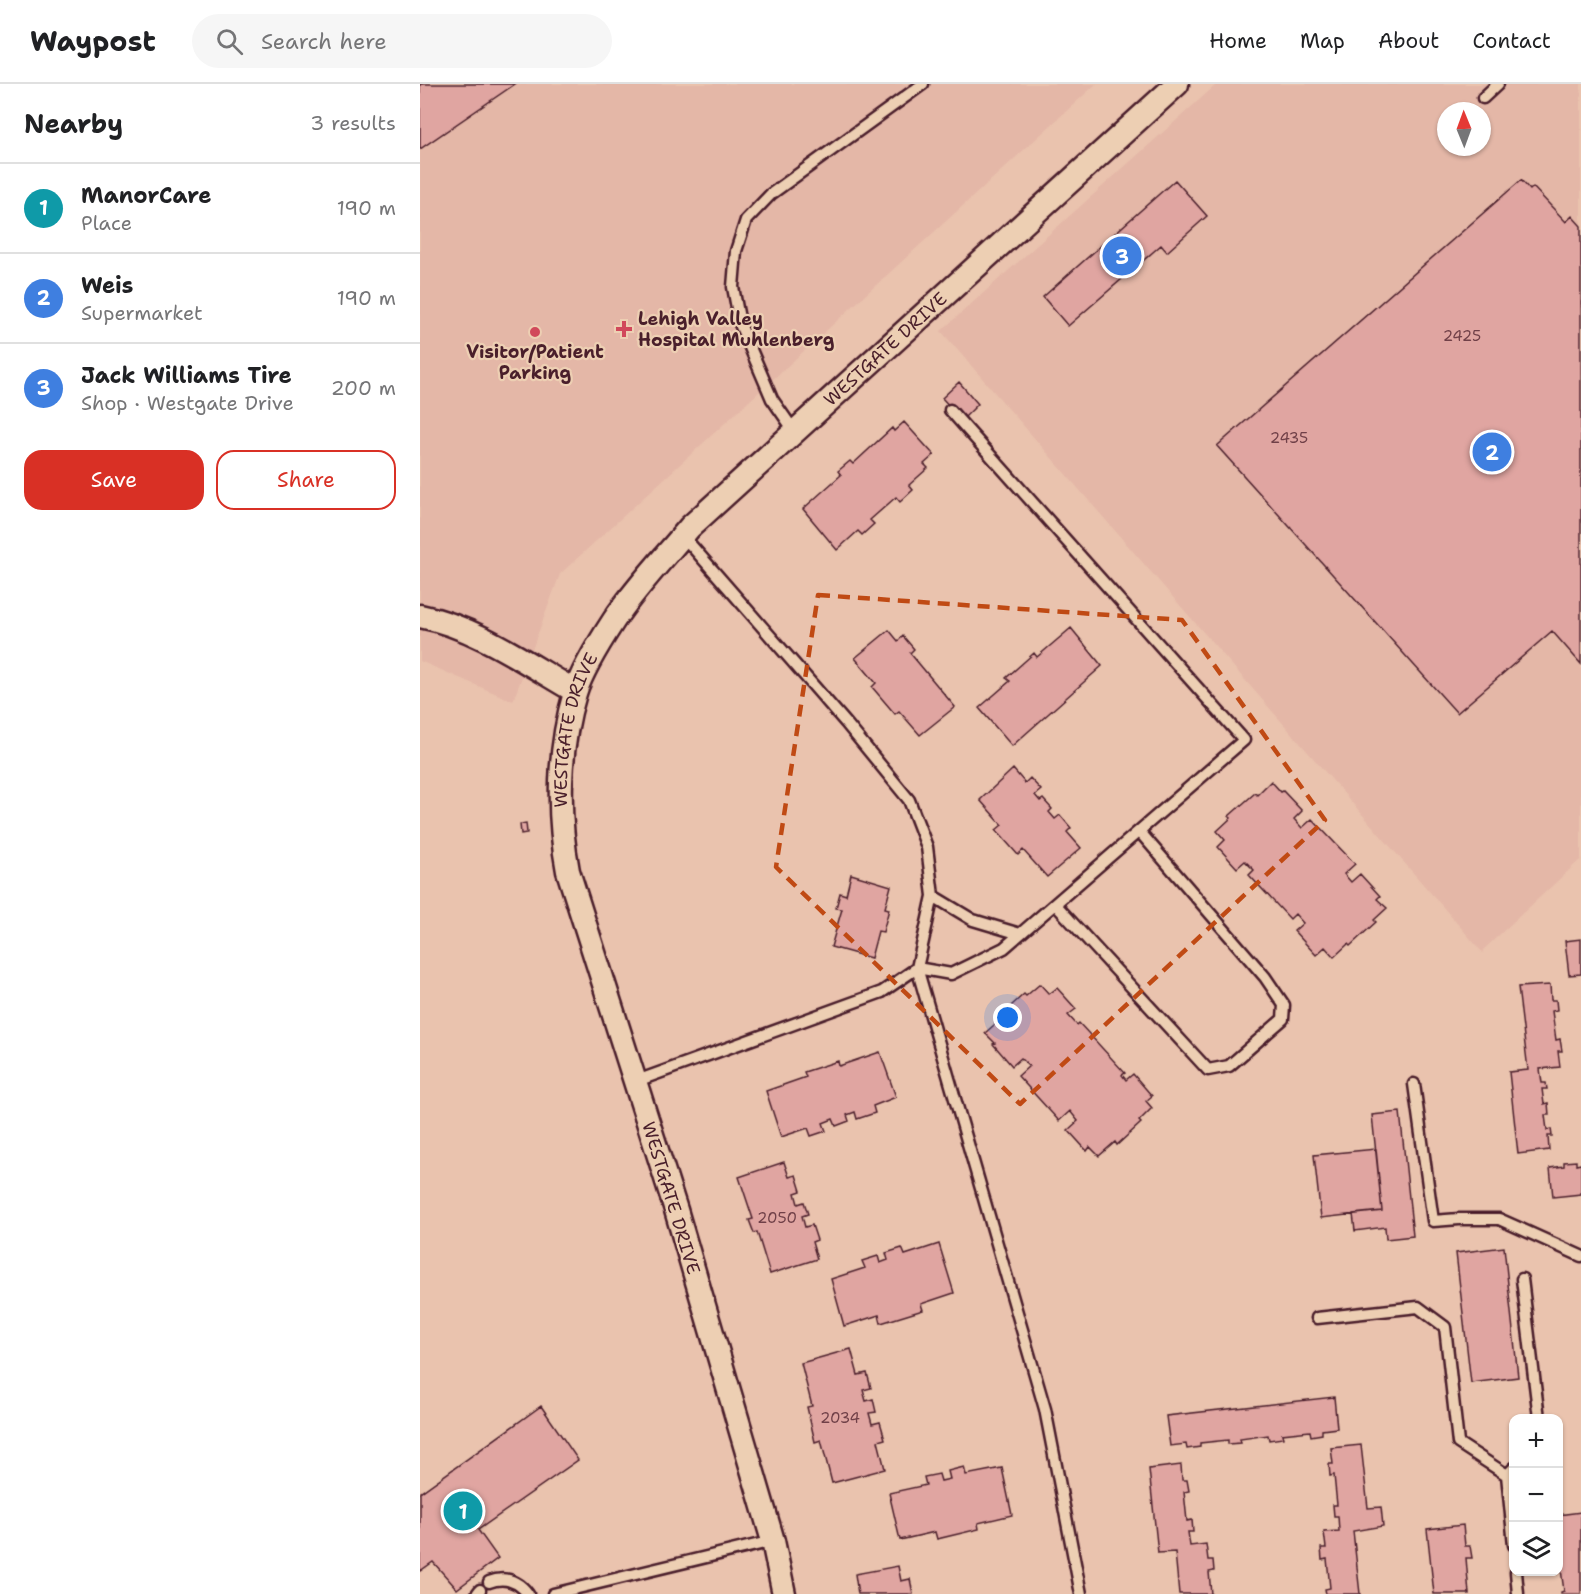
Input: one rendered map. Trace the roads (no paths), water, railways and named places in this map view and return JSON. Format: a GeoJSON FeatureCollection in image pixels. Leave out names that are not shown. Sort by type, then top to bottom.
{"type":"FeatureCollection","features":[{"type":"Feature","properties":{"kind":"street","name":"WESTGATE DRIVE"},"geometry":{"type":"LineString","coordinates":[[784,1594],[773,1541],[676,1210],[568,871],[561,803],[562,770],[575,691],[614,620],[683,536],[1177,84]]}},
{"type":"Feature","properties":{"kind":"street"},"geometry":{"type":"LineString","coordinates":[[420,616],[461,628],[478,636],[575,691]]}},
{"type":"Feature","properties":{"kind":"lane"},"geometry":{"type":"LineString","coordinates":[[795,432],[772,399],[740,324],[733,287],[736,251],[746,220],[771,194],[923,84]]}},
{"type":"Feature","properties":{"kind":"lane"},"geometry":{"type":"LineString","coordinates":[[1483,98],[1498,84]]}},
{"type":"Feature","properties":{"kind":"lane"},"geometry":{"type":"LineString","coordinates":[[634,1083],[882,992],[917,968],[951,974],[1004,948],[1244,740],[950,410]]}},
{"type":"Feature","properties":{"kind":"lane"},"geometry":{"type":"LineString","coordinates":[[683,536],[838,714],[909,800],[927,847],[933,896],[917,968],[1045,1409],[1082,1594]]}},
{"type":"Feature","properties":{"kind":"lane"},"geometry":{"type":"LineString","coordinates":[[1055,904],[1208,1070],[1229,1066],[1283,1019],[1284,1005],[1265,976],[1139,831]]}},
{"type":"Feature","properties":{"kind":"lane"},"geometry":{"type":"LineString","coordinates":[[933,896],[973,920],[1020,934]]}},
{"type":"Feature","properties":{"kind":"lane"},"geometry":{"type":"LineString","coordinates":[[1414,1084],[1433,1221],[1499,1220],[1581,1256]]}},
{"type":"Feature","properties":{"kind":"lane"},"geometry":{"type":"LineString","coordinates":[[1522,1279],[1538,1414]]}},
{"type":"Feature","properties":{"kind":"lane"},"geometry":{"type":"LineString","coordinates":[[1317,1318],[1418,1307],[1445,1328],[1458,1443],[1509,1471]]}},
{"type":"Feature","properties":{"kind":"lane"},"geometry":{"type":"LineString","coordinates":[[553,1594],[773,1541]]}},
{"type":"Feature","properties":{"kind":"lane"},"geometry":{"type":"LineString","coordinates":[[1516,1576],[1518,1594]]}},
{"type":"Feature","properties":{"kind":"lane"},"geometry":{"type":"LineString","coordinates":[[489,1582],[506,1579],[523,1587],[528,1594]]}},
{"type":"Feature","properties":{"kind":"place","name":"Jack Williams Tire"},"geometry":{"type":"Point","coordinates":[1122,256]}},
{"type":"Feature","properties":{"kind":"place","name":"Lehigh Valley Hospital Muhlenberg"},"geometry":{"type":"Point","coordinates":[624,329]}},
{"type":"Feature","properties":{"kind":"place","name":"Visitor/Patient Parking"},"geometry":{"type":"Point","coordinates":[535,332]}},
{"type":"Feature","properties":{"kind":"place","name":"Weis"},"geometry":{"type":"Point","coordinates":[1492,452]}},
{"type":"Feature","properties":{"kind":"place","name":"ManorCare"},"geometry":{"type":"Point","coordinates":[463,1511]}}]}
